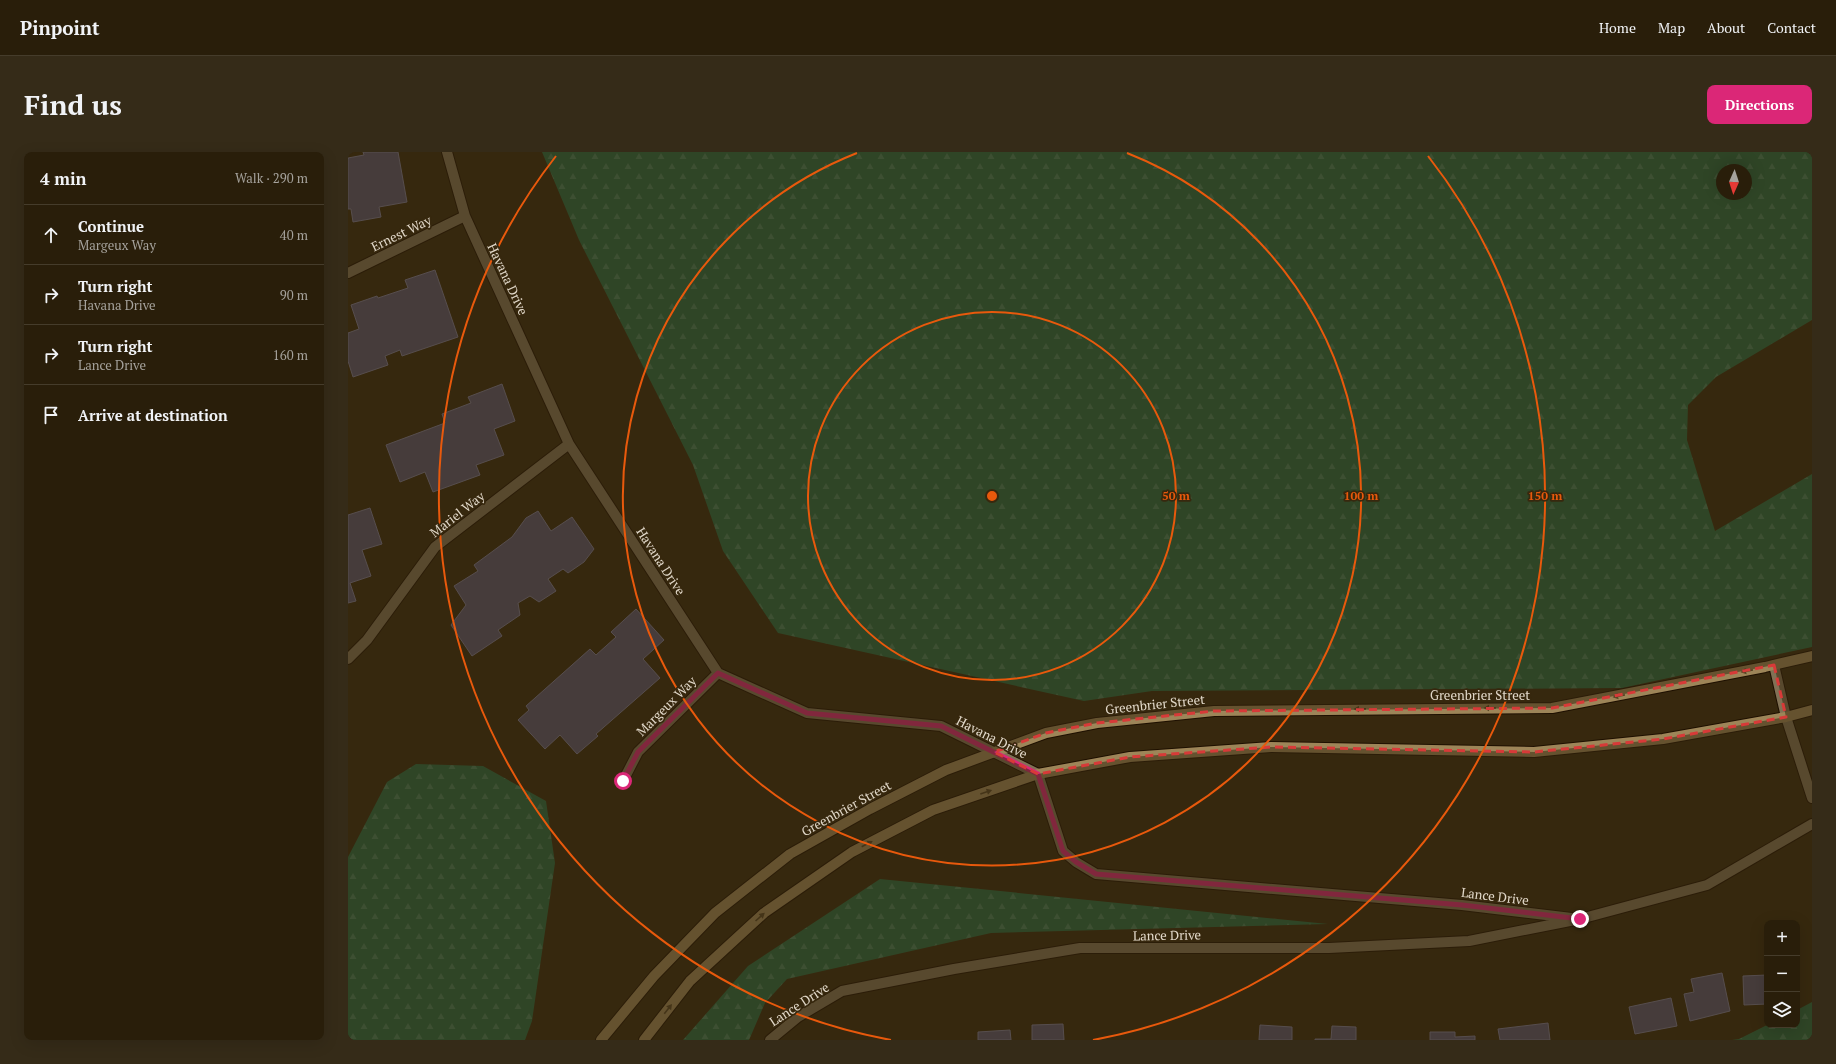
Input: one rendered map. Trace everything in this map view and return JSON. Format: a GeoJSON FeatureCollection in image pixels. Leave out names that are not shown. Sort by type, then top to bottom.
{"type":"FeatureCollection","features":[{"type":"Feature","properties":{"kind":"main road","name":"Greenbrier Street"},"geometry":{"type":"LineString","coordinates":[[600,1040],[654,976],[715,913],[790,854],[870,809],[946,770],[1046,733],[1097,724],[1214,711],[1552,708],[1774,665],[1812,656]]}},
{"type":"Feature","properties":{"kind":"main road"},"geometry":{"type":"LineString","coordinates":[[644,1040],[690,981],[764,913],[852,852],[933,810],[1038,774],[1130,757],[1271,747],[1534,752],[1662,739],[1786,717],[1812,710]]}},
{"type":"Feature","properties":{"kind":"street","name":"Havana Drive"},"geometry":{"type":"LineString","coordinates":[[447,152],[465,216],[569,444],[718,673],[807,713],[941,726],[1038,774]]}},
{"type":"Feature","properties":{"kind":"street","name":"Ernest Way"},"geometry":{"type":"LineString","coordinates":[[348,273],[465,216]]}},
{"type":"Feature","properties":{"kind":"street","name":"Mariel Way"},"geometry":{"type":"LineString","coordinates":[[348,659],[367,640],[435,547],[569,444]]}},
{"type":"Feature","properties":{"kind":"street"},"geometry":{"type":"LineString","coordinates":[[1774,665],[1786,717],[1812,798]]}},
{"type":"Feature","properties":{"kind":"street","name":"Margeux Way"},"geometry":{"type":"LineString","coordinates":[[623,781],[638,752],[718,673]]}},
{"type":"Feature","properties":{"kind":"street","name":"Lance Drive"},"geometry":{"type":"LineString","coordinates":[[1038,774],[1063,851],[1076,862],[1096,874],[1424,901],[1580,919]]}},
{"type":"Feature","properties":{"kind":"street","name":"Lance Drive"},"geometry":{"type":"LineString","coordinates":[[770,1040],[798,1017],[842,991],[954,969],[1080,948],[1329,948],[1469,941],[1580,919],[1707,884],[1812,824]]}},
{"type":"Feature","properties":{"kind":"highlighted area"},"geometry":{"type":"Polygon","coordinates":[[[1774,665],[1786,717],[1663,739],[1534,752],[1271,747],[1130,757],[1038,774],[994,752],[1046,733],[1097,723],[1214,711],[1552,708],[1774,665]]]}},
{"type":"Feature","properties":{"kind":"green space"},"geometry":{"type":"Polygon","coordinates":[[[542,152],[1812,152],[1812,320],[1716,377],[1688,405],[1687,440],[1715,531],[1812,474],[1812,647],[1622,688],[1152,691],[1084,701],[778,633],[723,551],[693,465],[579,240],[542,152]]]}},
{"type":"Feature","properties":{"kind":"green space"},"geometry":{"type":"Polygon","coordinates":[[[416,764],[483,766],[546,801],[555,863],[532,1021],[525,1040],[348,1040],[348,857],[387,782],[416,764]]]}},
{"type":"Feature","properties":{"kind":"green space"},"geometry":{"type":"Polygon","coordinates":[[[880,879],[1328,924],[991,933],[787,979],[765,1003],[749,1040],[683,1040],[748,966],[880,879]]]}},
{"type":"Feature","properties":{"kind":"green space"},"geometry":{"type":"Polygon","coordinates":[[[1812,1002],[1812,1040],[1732,1040],[1739,1039],[1764,1026],[1764,1028],[1800,1028],[1800,1008],[1812,1002]]]}},
{"type":"Feature","properties":{"kind":"building"},"geometry":{"type":"Polygon","coordinates":[[[363,152],[398,152],[407,202],[379,207],[381,217],[353,222],[351,209],[348,209],[348,158],[364,155],[363,152]]]}},
{"type":"Feature","properties":{"kind":"building"},"geometry":{"type":"Polygon","coordinates":[[[435,270],[458,337],[402,356],[400,350],[385,356],[388,365],[353,377],[348,361],[348,333],[359,329],[351,305],[408,288],[405,280],[435,270]]]}},
{"type":"Feature","properties":{"kind":"building"},"geometry":{"type":"Polygon","coordinates":[[[502,384],[515,421],[494,429],[504,455],[476,465],[480,475],[433,492],[425,472],[400,482],[386,445],[445,423],[442,414],[471,403],[468,397],[502,384]]]}},
{"type":"Feature","properties":{"kind":"building"},"geometry":{"type":"Polygon","coordinates":[[[370,508],[382,544],[362,550],[371,576],[350,583],[356,601],[348,603],[348,515],[370,508]]]}},
{"type":"Feature","properties":{"kind":"building"},"geometry":{"type":"Polygon","coordinates":[[[538,511],[551,531],[572,517],[594,549],[584,562],[568,573],[563,569],[548,579],[556,591],[539,602],[530,596],[518,603],[520,615],[498,630],[502,636],[472,656],[451,625],[466,605],[454,586],[478,571],[474,565],[512,537],[526,518],[538,511]]]}},
{"type":"Feature","properties":{"kind":"building"},"geometry":{"type":"Polygon","coordinates":[[[636,609],[664,640],[643,659],[660,678],[596,734],[598,736],[577,754],[560,735],[545,749],[518,720],[529,710],[526,706],[590,649],[596,655],[616,637],[611,632],[636,609]]]}},
{"type":"Feature","properties":{"kind":"building"},"geometry":{"type":"Polygon","coordinates":[[[1722,973],[1730,1011],[1690,1021],[1684,994],[1694,992],[1691,979],[1722,973]]]}},
{"type":"Feature","properties":{"kind":"building"},"geometry":{"type":"Polygon","coordinates":[[[1764,975],[1764,1004],[1744,1005],[1743,976],[1764,975]]]}},
{"type":"Feature","properties":{"kind":"building"},"geometry":{"type":"Polygon","coordinates":[[[1671,998],[1677,1026],[1635,1034],[1629,1007],[1671,998]]]}},
{"type":"Feature","properties":{"kind":"building"},"geometry":{"type":"Polygon","coordinates":[[[1548,1023],[1550,1040],[1500,1040],[1498,1029],[1548,1023]]]}},
{"type":"Feature","properties":{"kind":"building"},"geometry":{"type":"Polygon","coordinates":[[[1063,1024],[1064,1040],[1032,1040],[1032,1025],[1063,1024]]]}},
{"type":"Feature","properties":{"kind":"building"},"geometry":{"type":"Polygon","coordinates":[[[1260,1025],[1292,1027],[1292,1040],[1259,1040],[1260,1025]]]}},
{"type":"Feature","properties":{"kind":"building"},"geometry":{"type":"Polygon","coordinates":[[[1332,1026],[1356,1027],[1356,1040],[1315,1040],[1331,1039],[1332,1026]]]}},
{"type":"Feature","properties":{"kind":"building"},"geometry":{"type":"Polygon","coordinates":[[[1010,1030],[1011,1040],[978,1040],[978,1032],[1010,1030]]]}},
{"type":"Feature","properties":{"kind":"building"},"geometry":{"type":"Polygon","coordinates":[[[1430,1032],[1455,1032],[1455,1037],[1475,1036],[1475,1040],[1430,1040],[1430,1032]]]}},
{"type":"Feature","properties":{"kind":"route"},"geometry":{"type":"LineString","coordinates":[[623,781],[638,752],[718,673],[807,713],[941,726],[1038,774],[1063,851],[1076,862],[1096,874],[1462,905],[1580,919]]}}]}
